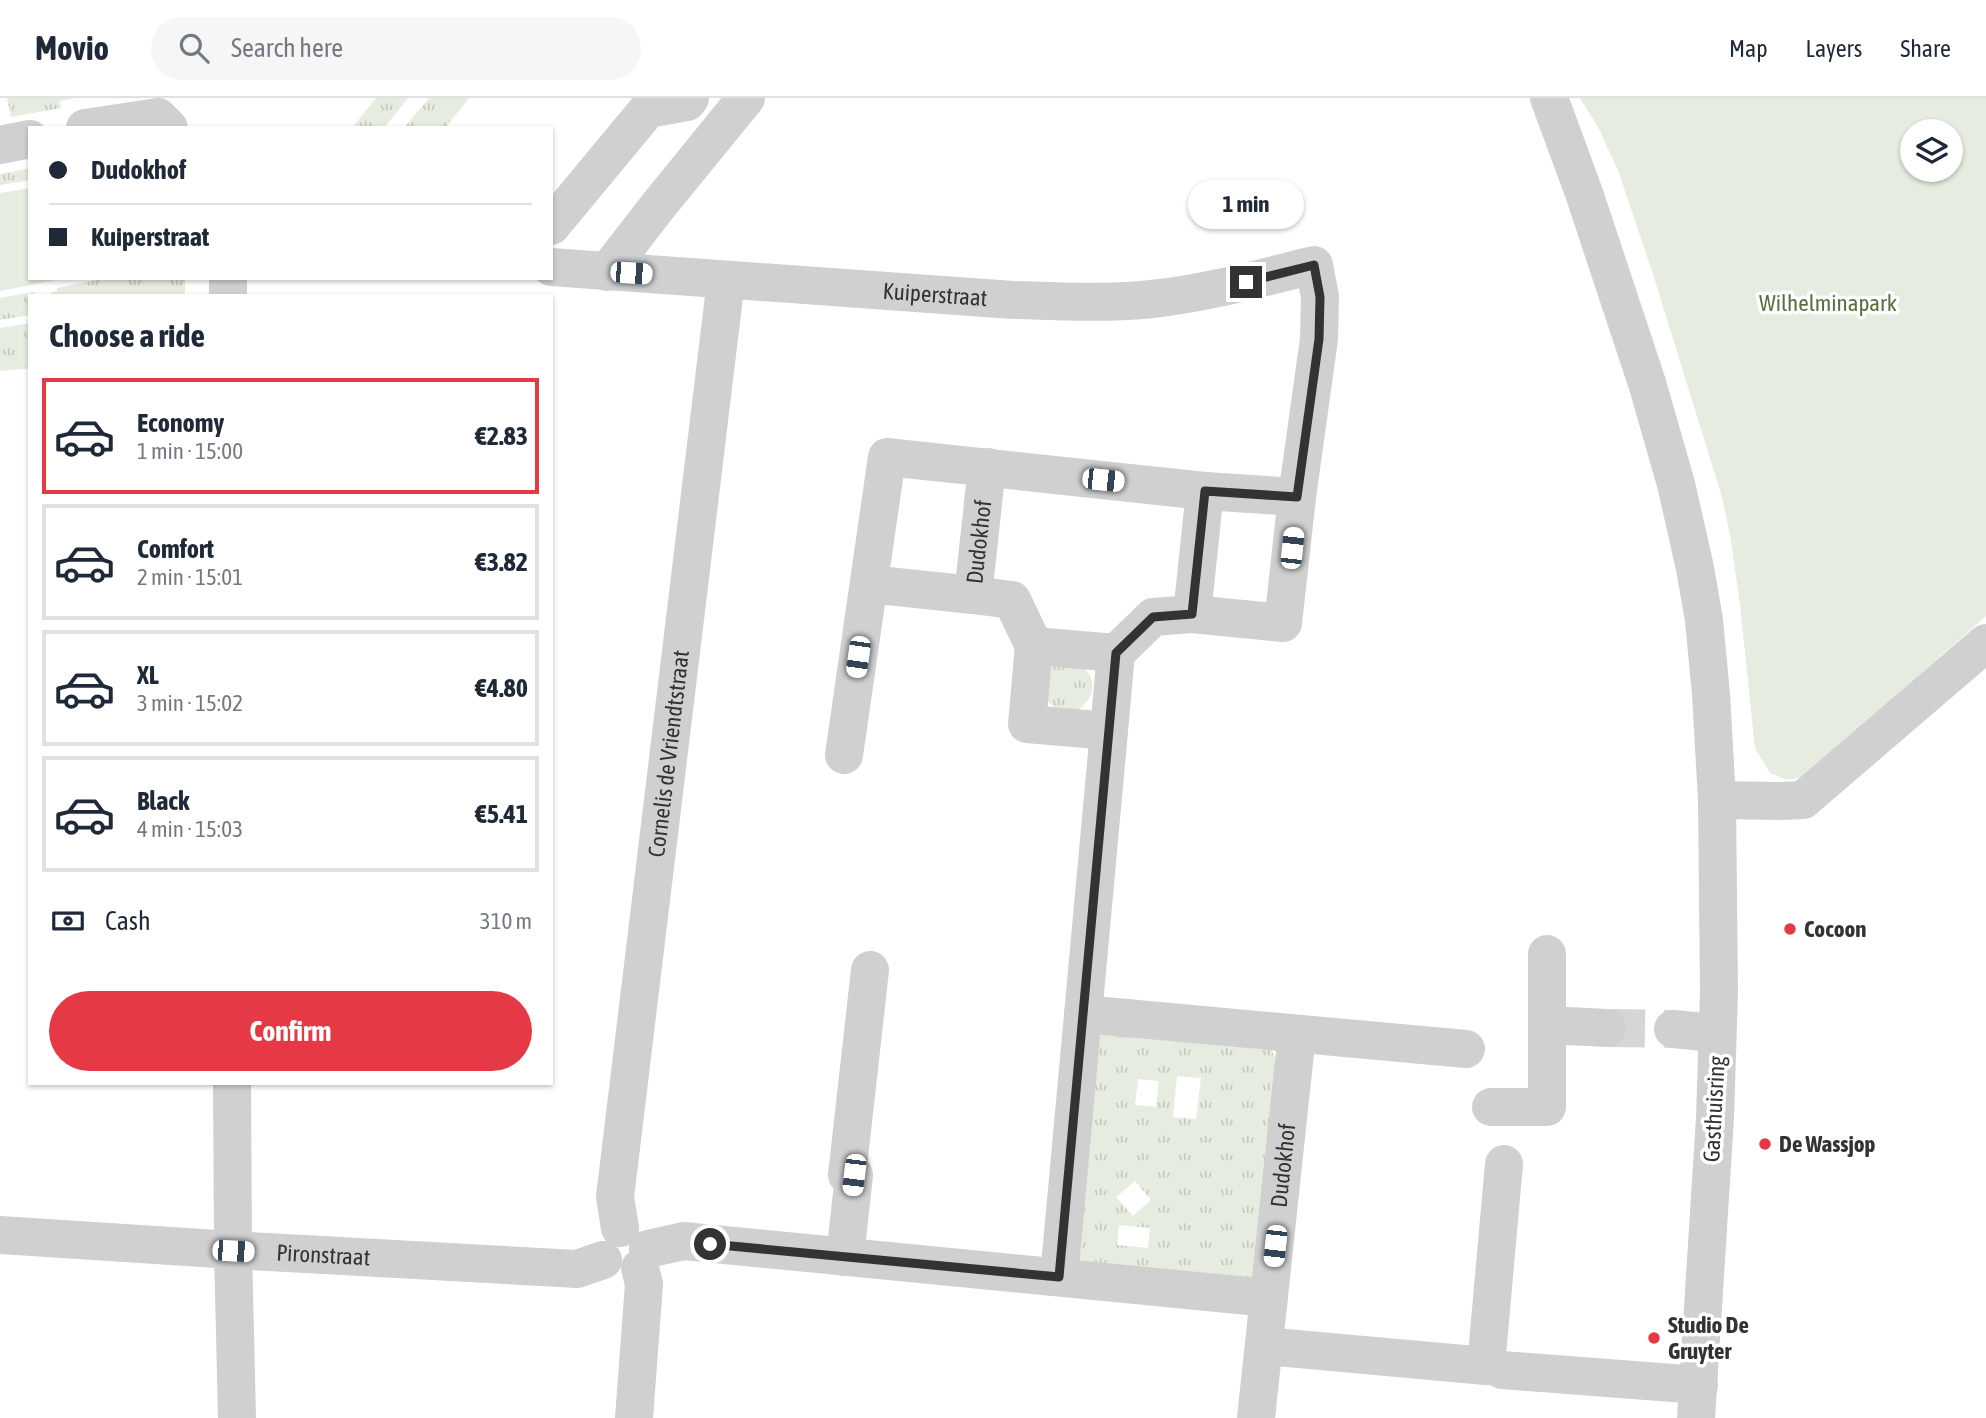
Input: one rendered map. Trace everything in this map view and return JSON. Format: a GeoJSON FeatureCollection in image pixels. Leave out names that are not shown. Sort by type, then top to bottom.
{"type":"FeatureCollection","features":[{"type":"Feature","properties":{"kind":"street"},"geometry":{"type":"LineString","coordinates":[[553,224],[648,109],[687,102],[691,98]]}},
{"type":"Feature","properties":{"kind":"street"},"geometry":{"type":"LineString","coordinates":[[607,272],[746,98]]}},
{"type":"Feature","properties":{"kind":"street"},"geometry":{"type":"LineString","coordinates":[[1549,98],[1647,383],[1676,484],[1704,620],[1717,800],[1803,800],[1986,643]]}},
{"type":"Feature","properties":{"kind":"street"},"geometry":{"type":"LineString","coordinates":[[96,126],[159,114]]}},
{"type":"Feature","properties":{"kind":"street","name":"Kuiperstraat"},"geometry":{"type":"LineString","coordinates":[[553,267],[1013,300],[1089,302],[1152,299],[1223,288],[1314,265],[1320,297],[1319,339],[1297,497]]}},
{"type":"Feature","properties":{"kind":"street","name":"Cornelis de Vriendtstraat"},"geometry":{"type":"LineString","coordinates":[[628,1251],[615,1198],[726,280]]}},
{"type":"Feature","properties":{"kind":"street","name":"Dudokhof"},"geometry":{"type":"LineString","coordinates":[[844,755],[887,457],[1205,491],[1297,497]]}},
{"type":"Feature","properties":{"kind":"street","name":"Dudokhof"},"geometry":{"type":"LineString","coordinates":[[869,584],[973,595],[987,467]]}},
{"type":"Feature","properties":{"kind":"street"},"geometry":{"type":"LineString","coordinates":[[1192,614],[1205,491]]}},
{"type":"Feature","properties":{"kind":"street"},"geometry":{"type":"LineString","coordinates":[[1059,1277],[1116,653],[1153,617],[1192,614],[1283,623],[1297,497]]}},
{"type":"Feature","properties":{"kind":"street"},"geometry":{"type":"LineString","coordinates":[[973,595],[1012,600],[1034,646],[1027,724],[1109,731]]}},
{"type":"Feature","properties":{"kind":"street"},"geometry":{"type":"LineString","coordinates":[[1034,646],[1116,653]]}},
{"type":"Feature","properties":{"kind":"street","name":"Gasthuisring"},"geometry":{"type":"LineString","coordinates":[[1698,1402],[1715,1118],[1719,992],[1717,800]]}},
{"type":"Feature","properties":{"kind":"street"},"geometry":{"type":"LineString","coordinates":[[1491,1107],[1547,1107],[1547,954]]}},
{"type":"Feature","properties":{"kind":"street"},"geometry":{"type":"LineString","coordinates":[[845,1257],[854,1175],[847,1175],[870,970]]}},
{"type":"Feature","properties":{"kind":"street"},"geometry":{"type":"LineString","coordinates":[[1083,1014],[1465,1049]]}},
{"type":"Feature","properties":{"kind":"street"},"geometry":{"type":"LineString","coordinates":[[1547,1025],[1606,1028]]}},
{"type":"Feature","properties":{"kind":"street","name":"Dudokhof"},"geometry":{"type":"LineString","coordinates":[[1256,1418],[1297,1034]]}},
{"type":"Feature","properties":{"kind":"street"},"geometry":{"type":"LineString","coordinates":[[232,1085],[237,1418]]}},
{"type":"Feature","properties":{"kind":"street"},"geometry":{"type":"LineString","coordinates":[[1494,1368],[1504,1164]]}},
{"type":"Feature","properties":{"kind":"street","name":"Pironstraat"},"geometry":{"type":"LineString","coordinates":[[0,1236],[577,1269],[628,1251]]}},
{"type":"Feature","properties":{"kind":"street"},"geometry":{"type":"LineString","coordinates":[[634,1418],[643,1284],[628,1251],[684,1241],[1269,1298]]}},
{"type":"Feature","properties":{"kind":"street"},"geometry":{"type":"LineString","coordinates":[[1264,1346],[1494,1368],[1698,1402]]}},
{"type":"Feature","properties":{"kind":"green space"},"geometry":{"type":"Polygon","coordinates":[[[7,98],[76,98],[60,101],[61,108],[11,117],[7,98]]]}},
{"type":"Feature","properties":{"kind":"green space"},"geometry":{"type":"Polygon","coordinates":[[[376,98],[408,98],[386,126],[354,126],[376,98]]]}},
{"type":"Feature","properties":{"kind":"green space"},"geometry":{"type":"Polygon","coordinates":[[[429,98],[469,98],[447,126],[406,126],[429,98]]]}},
{"type":"Feature","properties":{"kind":"green space","name":"Wilhelminapark"},"geometry":{"type":"Polygon","coordinates":[[[1580,98],[1986,98],[1986,616],[1801,777],[1784,779],[1770,773],[1755,748],[1740,605],[1722,497],[1618,170],[1598,127],[1580,98]]]}},
{"type":"Feature","properties":{"kind":"green space"},"geometry":{"type":"Polygon","coordinates":[[[28,168],[28,180],[0,185],[0,174],[28,168]]]}},
{"type":"Feature","properties":{"kind":"green space"},"geometry":{"type":"Polygon","coordinates":[[[28,188],[28,280],[56,280],[0,291],[0,193],[28,188]]]}},
{"type":"Feature","properties":{"kind":"green space"},"geometry":{"type":"Polygon","coordinates":[[[98,280],[185,280],[185,294],[50,294],[57,291],[57,288],[98,280]]]}},
{"type":"Feature","properties":{"kind":"green space"},"geometry":{"type":"Polygon","coordinates":[[[34,292],[35,294],[28,294],[28,315],[0,320],[0,298],[34,292]]]}},
{"type":"Feature","properties":{"kind":"green space"},"geometry":{"type":"Polygon","coordinates":[[[28,323],[28,368],[0,371],[0,328],[28,323]]]}},
{"type":"Feature","properties":{"kind":"green space"},"geometry":{"type":"Polygon","coordinates":[[[1057,664],[1083,667],[1091,678],[1090,696],[1077,711],[1057,709],[1046,700],[1051,668],[1057,664]]]}},
{"type":"Feature","properties":{"kind":"green space"},"geometry":{"type":"Polygon","coordinates":[[[1103,1034],[1271,1050],[1277,1060],[1259,1256],[1251,1279],[1081,1262],[1075,1250],[1098,1039],[1103,1034]],[[1177,1076],[1173,1117],[1196,1119],[1201,1078],[1177,1076]],[[1138,1079],[1135,1105],[1156,1107],[1159,1081],[1138,1079]],[[1135,1181],[1116,1197],[1133,1216],[1151,1200],[1135,1181]],[[1119,1225],[1117,1245],[1148,1248],[1150,1228],[1119,1225]]]}},
{"type":"Feature","properties":{"kind":"tunnel"},"geometry":{"type":"LineString","coordinates":[[1607,1028],[1673,1029]]}},
{"type":"Feature","properties":{"kind":"place","name":"Cocoon"},"geometry":{"type":"Point","coordinates":[1790,929]}},
{"type":"Feature","properties":{"kind":"place","name":"De Wassjop"},"geometry":{"type":"Point","coordinates":[1765,1144]}},
{"type":"Feature","properties":{"kind":"place","name":"Studio De Gruyter"},"geometry":{"type":"Point","coordinates":[1654,1338]}},
{"type":"Feature","properties":{"kind":"route"},"geometry":{"type":"LineString","coordinates":[[710,1244],[1059,1277],[1116,653],[1153,617],[1192,614],[1205,491],[1297,497],[1319,339],[1320,297],[1314,265],[1246,282]]}}]}
